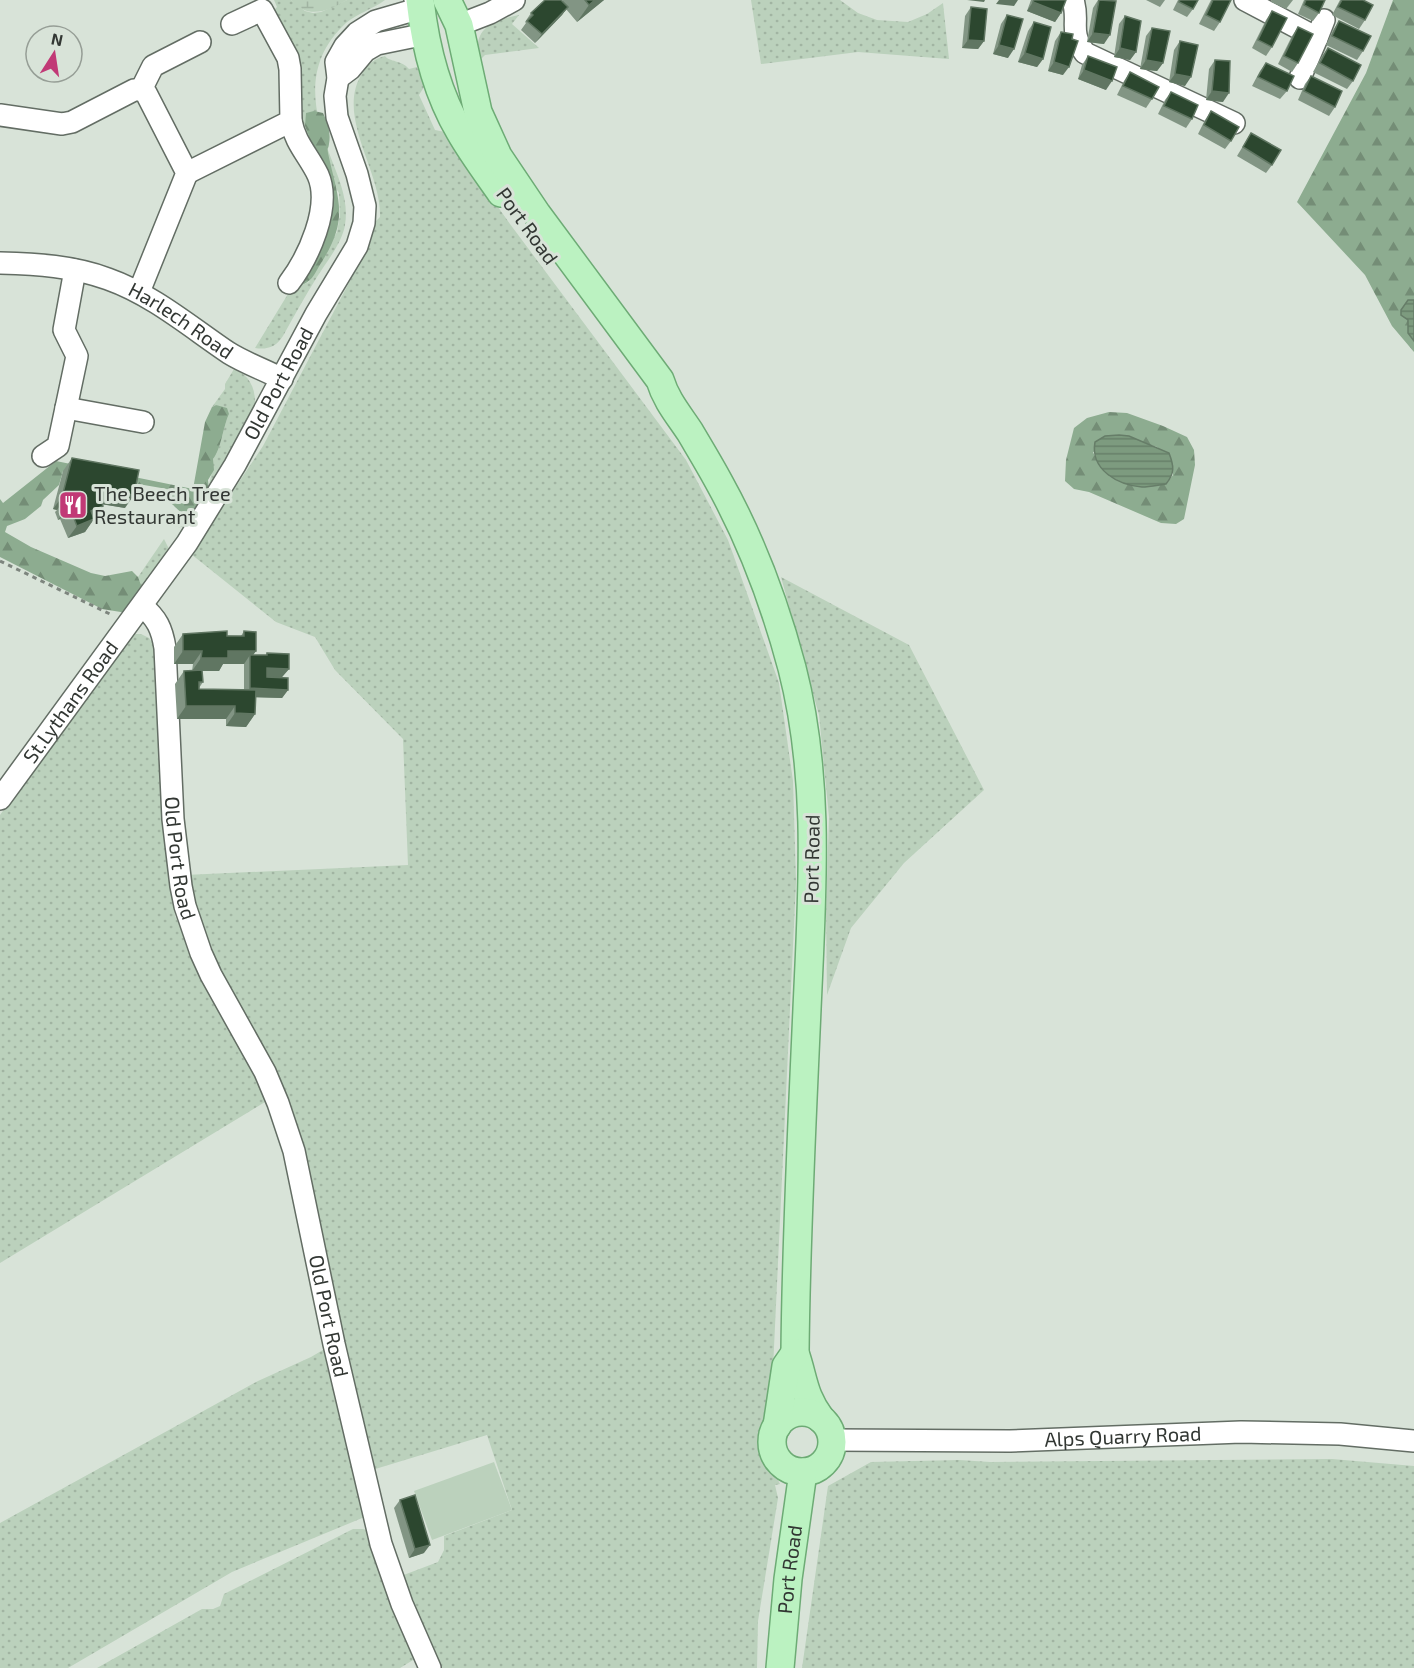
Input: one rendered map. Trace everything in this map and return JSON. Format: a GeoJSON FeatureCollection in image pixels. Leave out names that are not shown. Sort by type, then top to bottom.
{"type":"FeatureCollection","features":[{"type":"Feature","properties":{"kind":"main road","name":"Port Road"},"geometry":{"type":"LineString","coordinates":[[432,6],[459,25],[478,112],[498,156],[537,214],[660,380],[665,396]]}},
{"type":"Feature","properties":{"kind":"main road","name":"Port Road"},"geometry":{"type":"LineString","coordinates":[[432,6],[430,58],[446,104],[466,141],[603,330],[651,385],[665,396],[690,432],[746,535],[767,585],[793,671],[807,747],[812,803],[813,858],[796,1249],[795,1353],[805,1393],[826,1430]]}},
{"type":"Feature","properties":{"kind":"main road","name":"Port Road"},"geometry":{"type":"LineString","coordinates":[[777,1426],[786,1366],[795,1353]]}},
{"type":"Feature","properties":{"kind":"main road"},"geometry":{"type":"LineString","coordinates":[[793,1414],[812,1414],[826,1430],[830,1452],[826,1460],[812,1471],[803,1472],[786,1467],[774,1453],[772,1444],[777,1426],[793,1414]]}},
{"type":"Feature","properties":{"kind":"main road","name":"Port Road"},"geometry":{"type":"LineString","coordinates":[[780,1668],[788,1579],[803,1472]]}},
{"type":"Feature","properties":{"kind":"street"},"geometry":{"type":"LineString","coordinates":[[459,25],[490,13],[514,0]]}},
{"type":"Feature","properties":{"kind":"street"},"geometry":{"type":"LineString","coordinates":[[1073,0],[1077,43],[1085,54],[1234,123]]}},
{"type":"Feature","properties":{"kind":"street"},"geometry":{"type":"LineString","coordinates":[[1245,0],[1320,29],[1300,78]]}},
{"type":"Feature","properties":{"kind":"street","name":"Old Port Road"},"geometry":{"type":"LineString","coordinates":[[430,1668],[402,1604],[381,1544],[334,1344],[294,1151],[287,1129],[265,1072],[201,953],[185,906],[173,819],[165,648],[155,617],[136,614],[177,558],[213,502],[316,314],[357,246],[364,223],[365,206],[361,187],[337,117],[335,96],[338,78],[350,69],[365,51],[432,6]]}},
{"type":"Feature","properties":{"kind":"street"},"geometry":{"type":"LineString","coordinates":[[232,24],[262,10],[288,58],[293,132],[317,174],[322,197],[318,222],[308,254],[289,283]]}},
{"type":"Feature","properties":{"kind":"street"},"geometry":{"type":"LineString","coordinates":[[141,90],[153,66],[200,42]]}},
{"type":"Feature","properties":{"kind":"street"},"geometry":{"type":"LineString","coordinates":[[0,115],[62,124],[72,122],[134,90],[141,90],[147,93],[187,173]]}},
{"type":"Feature","properties":{"kind":"street"},"geometry":{"type":"LineString","coordinates":[[139,292],[187,173],[291,121]]}},
{"type":"Feature","properties":{"kind":"street","name":"Harlech Road"},"geometry":{"type":"LineString","coordinates":[[0,263],[47,264],[107,278],[159,304],[231,354],[282,378]]}},
{"type":"Feature","properties":{"kind":"street"},"geometry":{"type":"LineString","coordinates":[[43,456],[58,446],[77,356],[64,330],[75,270]]}},
{"type":"Feature","properties":{"kind":"street"},"geometry":{"type":"LineString","coordinates":[[66,408],[142,422]]}},
{"type":"Feature","properties":{"kind":"street","name":"St.Lythans Road"},"geometry":{"type":"LineString","coordinates":[[0,799],[136,614]]}},
{"type":"Feature","properties":{"kind":"street","name":"Alps Quarry Road"},"geometry":{"type":"LineString","coordinates":[[826,1430],[1011,1441],[1241,1432],[1340,1434],[1414,1441]]}},
{"type":"Feature","properties":{"kind":"path"},"geometry":{"type":"LineString","coordinates":[[0,561],[90,606],[136,614]]}},
{"type":"Feature","properties":{"kind":"green space"},"geometry":{"type":"Polygon","coordinates":[[[274,0],[291,0],[305,11],[313,13],[321,12],[347,0],[385,0],[346,23],[332,38],[323,54],[317,71],[316,105],[324,140],[342,190],[346,207],[345,225],[337,245],[283,336],[274,345],[259,349],[255,348],[291,289],[298,281],[304,284],[309,282],[337,232],[340,215],[339,193],[302,136],[272,12],[277,7],[274,0]]]}},
{"type":"Feature","properties":{"kind":"green space"},"geometry":{"type":"Polygon","coordinates":[[[291,0],[347,0],[325,10],[311,12],[304,10],[291,0]]]}},
{"type":"Feature","properties":{"kind":"green space"},"geometry":{"type":"Polygon","coordinates":[[[751,0],[840,0],[858,13],[877,20],[908,22],[927,14],[943,3],[949,59],[858,52],[761,64],[751,0]]]}},
{"type":"Feature","properties":{"kind":"green space"},"geometry":{"type":"Polygon","coordinates":[[[1393,0],[1414,0],[1414,352],[1392,326],[1365,275],[1297,202],[1366,73],[1393,0]]]}},
{"type":"Feature","properties":{"kind":"green space"},"geometry":{"type":"Polygon","coordinates":[[[519,15],[512,24],[539,48],[485,55],[481,59],[478,56],[479,38],[488,26],[501,19],[519,15]]]}},
{"type":"Feature","properties":{"kind":"green space"},"geometry":{"type":"Polygon","coordinates":[[[385,56],[409,69],[417,67],[424,87],[419,95],[435,130],[445,132],[510,224],[686,460],[728,540],[779,683],[793,781],[796,882],[771,1411],[762,1443],[765,1456],[780,1484],[775,1485],[778,1498],[758,1621],[757,1668],[435,1668],[401,1576],[438,1562],[444,1550],[444,1536],[512,1510],[487,1435],[372,1470],[290,1106],[258,1050],[203,937],[185,875],[408,865],[403,739],[335,670],[315,637],[276,622],[191,554],[263,446],[371,241],[375,222],[380,217],[379,199],[356,125],[355,89],[367,66],[385,56]]]}},
{"type":"Feature","properties":{"kind":"green space"},"geometry":{"type":"Polygon","coordinates":[[[314,111],[323,113],[329,128],[328,151],[338,197],[339,221],[330,247],[314,275],[304,284],[298,281],[321,234],[309,136],[305,126],[306,113],[314,111]]]}},
{"type":"Feature","properties":{"kind":"green space"},"geometry":{"type":"Polygon","coordinates":[[[234,369],[247,378],[254,391],[255,402],[260,403],[209,493],[213,459],[229,414],[216,405],[212,407],[225,389],[225,384],[234,369]]]}},
{"type":"Feature","properties":{"kind":"green space"},"geometry":{"type":"Polygon","coordinates":[[[216,405],[227,408],[229,414],[213,459],[214,470],[208,480],[209,489],[194,514],[183,514],[168,501],[166,499],[167,489],[63,471],[59,485],[43,500],[41,506],[25,519],[7,526],[5,532],[31,547],[91,573],[105,576],[132,571],[138,577],[142,588],[127,613],[102,609],[0,557],[0,499],[3,503],[56,461],[193,489],[205,422],[212,407],[216,405]]]}},
{"type":"Feature","properties":{"kind":"green space"},"geometry":{"type":"Polygon","coordinates":[[[1109,412],[1127,413],[1187,437],[1194,450],[1195,465],[1184,519],[1176,524],[1161,523],[1089,492],[1074,489],[1065,481],[1066,460],[1074,428],[1087,418],[1109,412]],[[1144,443],[1093,452],[1106,473],[1123,482],[1166,484],[1173,475],[1173,465],[1157,447],[1144,443]]]}},
{"type":"Feature","properties":{"kind":"green space"},"geometry":{"type":"Polygon","coordinates":[[[181,514],[187,516],[194,514],[183,526],[173,526],[181,514]]]}},
{"type":"Feature","properties":{"kind":"green space"},"geometry":{"type":"Polygon","coordinates":[[[164,539],[169,555],[141,594],[138,577],[164,539]]]}},
{"type":"Feature","properties":{"kind":"green space"},"geometry":{"type":"Polygon","coordinates":[[[781,577],[909,645],[984,790],[904,863],[851,928],[827,995],[826,910],[829,817],[819,715],[781,577]]]}},
{"type":"Feature","properties":{"kind":"green space"},"geometry":{"type":"Polygon","coordinates":[[[134,634],[141,634],[149,638],[155,646],[159,748],[175,916],[249,1059],[265,1102],[0,1263],[0,815],[125,641],[134,634]]]}},
{"type":"Feature","properties":{"kind":"green space"},"geometry":{"type":"Polygon","coordinates":[[[328,1347],[367,1516],[232,1572],[68,1668],[0,1668],[0,1523],[258,1381],[328,1347]]]}},
{"type":"Feature","properties":{"kind":"green space"},"geometry":{"type":"Polygon","coordinates":[[[1332,1459],[1414,1466],[1414,1668],[802,1668],[828,1486],[871,1462],[1332,1459]]]}},
{"type":"Feature","properties":{"kind":"green space"},"geometry":{"type":"Polygon","coordinates":[[[494,1462],[512,1510],[432,1540],[414,1491],[494,1462]]]}},
{"type":"Feature","properties":{"kind":"green space"},"geometry":{"type":"Polygon","coordinates":[[[353,1529],[370,1531],[418,1657],[400,1668],[97,1668],[202,1609],[213,1609],[220,1606],[224,1594],[353,1529]]]}},
{"type":"Feature","properties":{"kind":"shaded area"},"geometry":{"type":"Polygon","coordinates":[[[1408,300],[1414,300],[1414,341],[1408,333],[1408,320],[1401,315],[1401,310],[1408,300]]]}},
{"type":"Feature","properties":{"kind":"shaded area"},"geometry":{"type":"Polygon","coordinates":[[[1105,436],[1129,436],[1169,453],[1173,469],[1166,484],[1133,486],[1115,479],[1101,468],[1097,461],[1095,442],[1105,436]]]}},
{"type":"Feature","properties":{"kind":"building"},"geometry":{"type":"Polygon","coordinates":[[[545,0],[561,0],[568,7],[542,34],[527,21],[533,15],[531,13],[545,0]]]}},
{"type":"Feature","properties":{"kind":"building"},"geometry":{"type":"Polygon","coordinates":[[[585,0],[595,0],[589,5],[585,0]]]}},
{"type":"Feature","properties":{"kind":"building"},"geometry":{"type":"Polygon","coordinates":[[[1034,0],[1066,0],[1061,13],[1033,2],[1034,0]]]}},
{"type":"Feature","properties":{"kind":"building"},"geometry":{"type":"Polygon","coordinates":[[[1099,0],[1116,1],[1110,35],[1093,33],[1099,0]]]}},
{"type":"Feature","properties":{"kind":"building"},"geometry":{"type":"Polygon","coordinates":[[[1180,0],[1198,0],[1193,9],[1179,2],[1180,0]]]}},
{"type":"Feature","properties":{"kind":"building"},"geometry":{"type":"Polygon","coordinates":[[[1213,0],[1231,0],[1220,22],[1206,15],[1213,0]]]}},
{"type":"Feature","properties":{"kind":"building"},"geometry":{"type":"Polygon","coordinates":[[[1306,0],[1325,0],[1319,13],[1304,5],[1306,0]]]}},
{"type":"Feature","properties":{"kind":"building"},"geometry":{"type":"Polygon","coordinates":[[[1342,0],[1363,0],[1373,5],[1365,20],[1338,7],[1342,0]]]}},
{"type":"Feature","properties":{"kind":"building"},"geometry":{"type":"Polygon","coordinates":[[[971,7],[987,9],[984,41],[968,40],[971,7]]]}},
{"type":"Feature","properties":{"kind":"building"},"geometry":{"type":"Polygon","coordinates":[[[1272,11],[1287,18],[1272,47],[1258,40],[1272,11]]]}},
{"type":"Feature","properties":{"kind":"building"},"geometry":{"type":"Polygon","coordinates":[[[1007,15],[1023,19],[1014,49],[999,45],[1007,15]]]}},
{"type":"Feature","properties":{"kind":"building"},"geometry":{"type":"Polygon","coordinates":[[[1125,16],[1141,21],[1136,52],[1120,48],[1125,16]]]}},
{"type":"Feature","properties":{"kind":"building"},"geometry":{"type":"Polygon","coordinates":[[[1339,21],[1371,36],[1363,51],[1332,36],[1339,21]]]}},
{"type":"Feature","properties":{"kind":"building"},"geometry":{"type":"Polygon","coordinates":[[[1034,22],[1051,27],[1043,59],[1025,53],[1034,22]]]}},
{"type":"Feature","properties":{"kind":"building"},"geometry":{"type":"Polygon","coordinates":[[[1298,27],[1313,34],[1298,63],[1284,56],[1298,27]]]}},
{"type":"Feature","properties":{"kind":"building"},"geometry":{"type":"Polygon","coordinates":[[[1152,28],[1170,31],[1163,63],[1146,60],[1152,28]]]}},
{"type":"Feature","properties":{"kind":"building"},"geometry":{"type":"Polygon","coordinates":[[[1061,32],[1073,34],[1072,39],[1078,41],[1069,67],[1054,62],[1061,32]]]}},
{"type":"Feature","properties":{"kind":"building"},"geometry":{"type":"Polygon","coordinates":[[[1180,41],[1198,45],[1191,77],[1175,74],[1180,41]]]}},
{"type":"Feature","properties":{"kind":"building"},"geometry":{"type":"Polygon","coordinates":[[[1328,48],[1361,65],[1353,81],[1320,63],[1328,48]]]}},
{"type":"Feature","properties":{"kind":"building"},"geometry":{"type":"Polygon","coordinates":[[[1088,56],[1117,67],[1112,81],[1084,70],[1088,56]]]}},
{"type":"Feature","properties":{"kind":"building"},"geometry":{"type":"Polygon","coordinates":[[[1215,60],[1230,61],[1229,93],[1212,91],[1215,60]]]}},
{"type":"Feature","properties":{"kind":"building"},"geometry":{"type":"Polygon","coordinates":[[[1266,63],[1294,76],[1287,91],[1258,77],[1266,63]]]}},
{"type":"Feature","properties":{"kind":"building"},"geometry":{"type":"Polygon","coordinates":[[[1130,72],[1159,87],[1152,99],[1123,86],[1130,72]]]}},
{"type":"Feature","properties":{"kind":"building"},"geometry":{"type":"Polygon","coordinates":[[[1311,76],[1342,91],[1335,107],[1304,91],[1311,76]]]}},
{"type":"Feature","properties":{"kind":"building"},"geometry":{"type":"Polygon","coordinates":[[[1171,92],[1198,105],[1192,119],[1164,106],[1171,92]]]}},
{"type":"Feature","properties":{"kind":"building"},"geometry":{"type":"Polygon","coordinates":[[[1211,111],[1239,127],[1231,141],[1204,125],[1211,111]]]}},
{"type":"Feature","properties":{"kind":"building"},"geometry":{"type":"Polygon","coordinates":[[[1251,133],[1281,150],[1272,165],[1243,147],[1251,133]]]}},
{"type":"Feature","properties":{"kind":"building","name":"The Beech Tree Restaurant"},"geometry":{"type":"Polygon","coordinates":[[[72,458],[139,470],[134,495],[103,490],[99,495],[103,506],[91,511],[94,519],[77,526],[69,506],[67,507],[64,499],[66,497],[62,497],[72,458]]]}},
{"type":"Feature","properties":{"kind":"building"},"geometry":{"type":"Polygon","coordinates":[[[227,631],[227,636],[244,636],[244,631],[256,632],[256,651],[228,651],[228,658],[201,658],[202,651],[183,651],[183,634],[227,631]]]}},
{"type":"Feature","properties":{"kind":"building"},"geometry":{"type":"Polygon","coordinates":[[[267,653],[289,654],[289,669],[267,668],[267,677],[288,678],[288,690],[250,688],[250,655],[267,655],[267,653]]]}},
{"type":"Feature","properties":{"kind":"building"},"geometry":{"type":"Polygon","coordinates":[[[202,670],[203,682],[199,682],[199,689],[256,690],[255,714],[235,713],[235,706],[186,706],[184,671],[202,670]]]}},
{"type":"Feature","properties":{"kind":"building"},"geometry":{"type":"Polygon","coordinates":[[[415,1495],[430,1545],[415,1549],[400,1500],[415,1495]]]}},
{"type":"Feature","properties":{"kind":"place","name":"The Beech Tree Restaurant"},"geometry":{"type":"Point","coordinates":[73,505]}}]}
